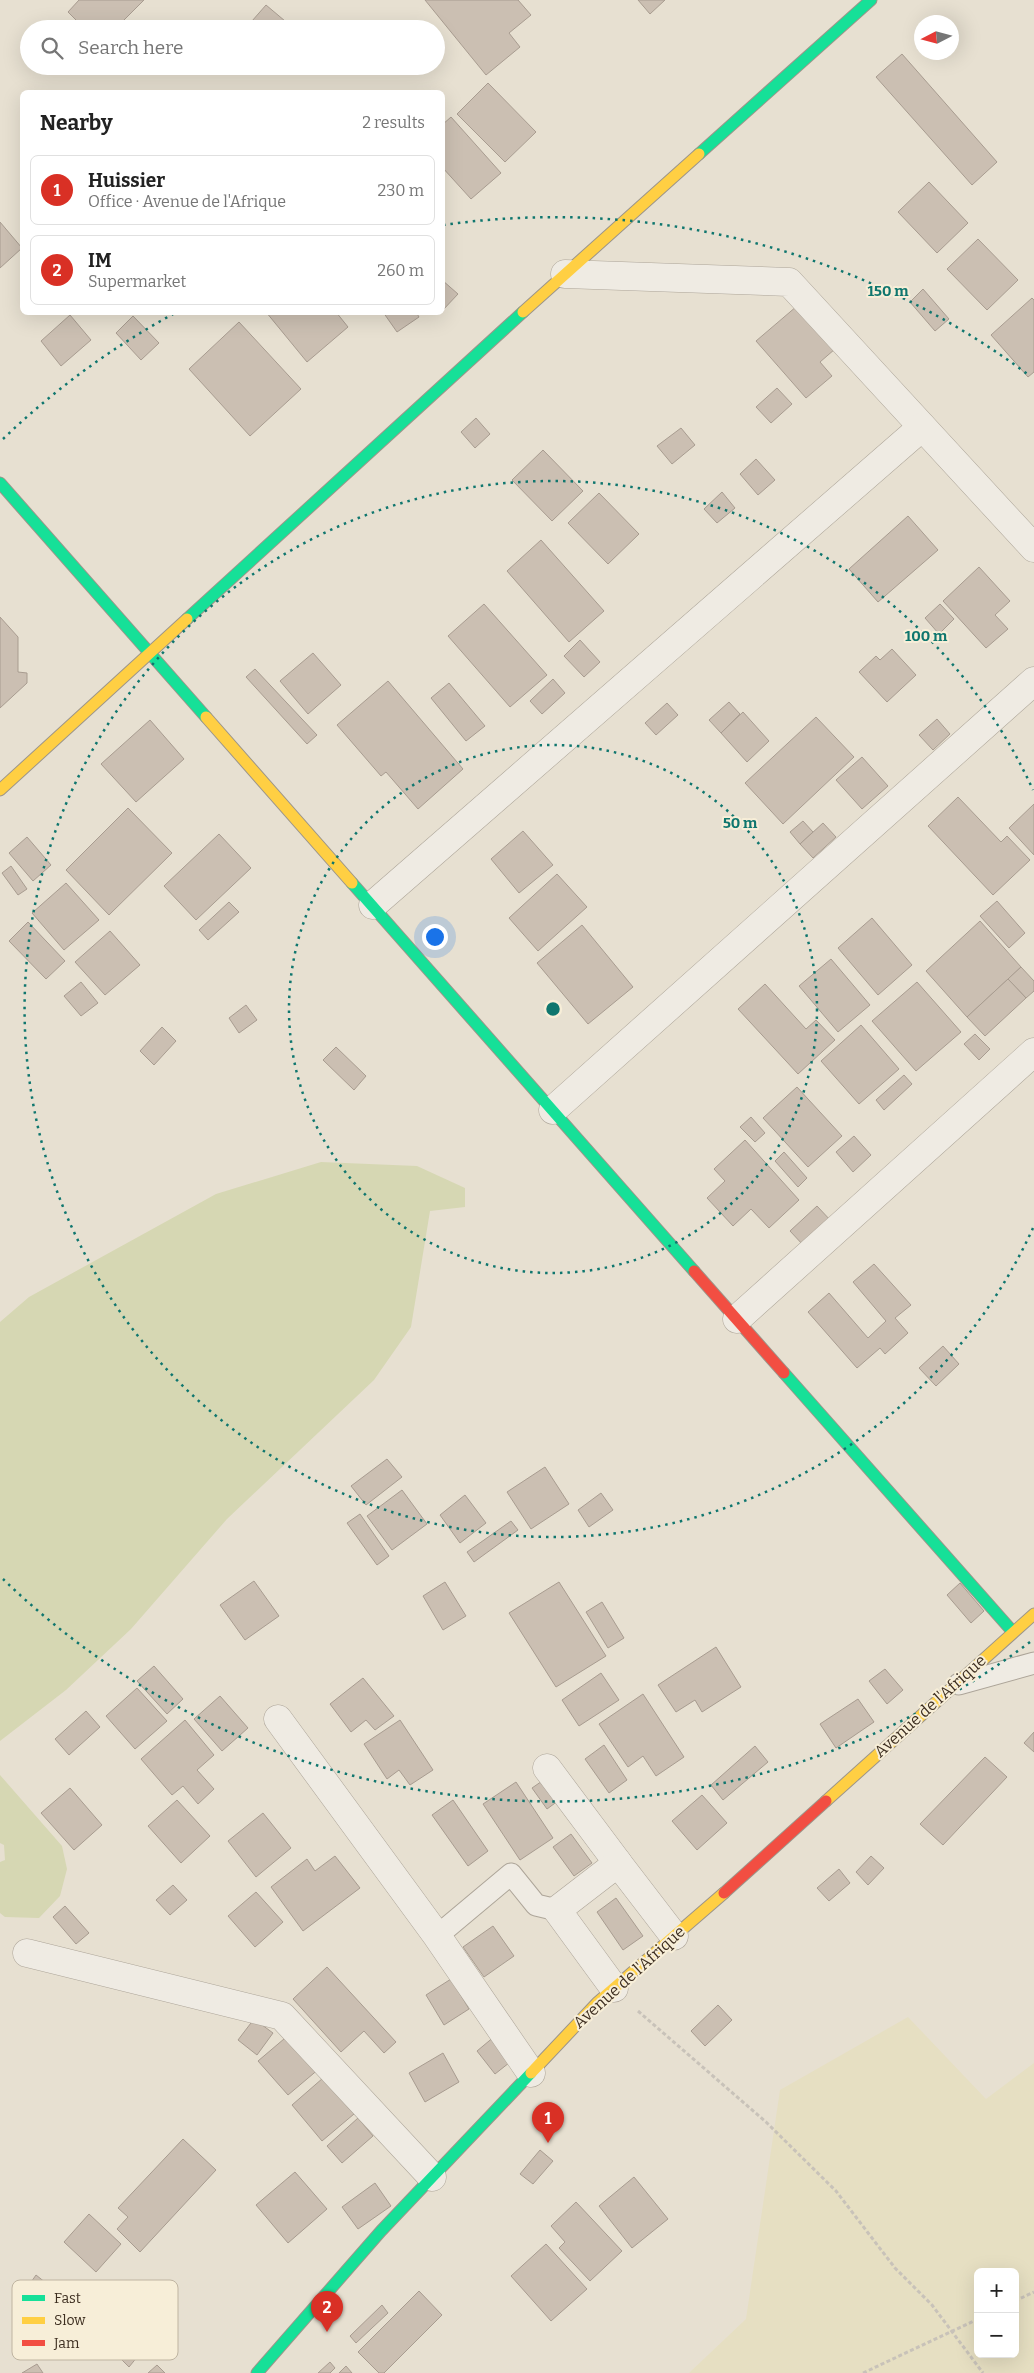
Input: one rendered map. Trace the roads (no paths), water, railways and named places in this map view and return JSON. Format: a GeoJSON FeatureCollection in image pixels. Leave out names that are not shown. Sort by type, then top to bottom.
{"type":"FeatureCollection","features":[{"type":"Feature","properties":{"kind":"street"},"geometry":{"type":"LineString","coordinates":[[0,790],[565,274],[871,0]]}},
{"type":"Feature","properties":{"kind":"street"},"geometry":{"type":"LineString","coordinates":[[565,274],[790,282],[1034,548]]}},
{"type":"Feature","properties":{"kind":"street"},"geometry":{"type":"LineString","coordinates":[[373,905],[922,427]]}},
{"type":"Feature","properties":{"kind":"street"},"geometry":{"type":"LineString","coordinates":[[0,483],[149,655],[373,905],[1013,1632]]}},
{"type":"Feature","properties":{"kind":"street"},"geometry":{"type":"LineString","coordinates":[[553,1110],[1034,681]]}},
{"type":"Feature","properties":{"kind":"street"},"geometry":{"type":"LineString","coordinates":[[737,1318],[1034,1052]]}},
{"type":"Feature","properties":{"kind":"street","name":"Avenue de l'Afrique"},"geometry":{"type":"LineString","coordinates":[[257,2373],[298,2324],[432,2177],[597,2003],[1034,1614]]}},
{"type":"Feature","properties":{"kind":"street"},"geometry":{"type":"LineString","coordinates":[[278,1719],[437,1936],[530,2073]]}},
{"type":"Feature","properties":{"kind":"street"},"geometry":{"type":"LineString","coordinates":[[547,1768],[674,1936]]}},
{"type":"Feature","properties":{"kind":"street"},"geometry":{"type":"LineString","coordinates":[[614,1988],[558,1910],[618,1863]]}},
{"type":"Feature","properties":{"kind":"street"},"geometry":{"type":"LineString","coordinates":[[27,1953],[282,2016],[432,2177]]}},
{"type":"Feature","properties":{"kind":"lane"},"geometry":{"type":"LineString","coordinates":[[954,1686],[1034,1664]]}},
{"type":"Feature","properties":{"kind":"lane"},"geometry":{"type":"LineString","coordinates":[[437,1936],[511,1874],[536,1905],[558,1910]]}},
{"type":"Feature","properties":{"kind":"place","name":"Huissier"},"geometry":{"type":"Point","coordinates":[548,2143]}},
{"type":"Feature","properties":{"kind":"place","name":"IM"},"geometry":{"type":"Point","coordinates":[327,2332]}}]}
